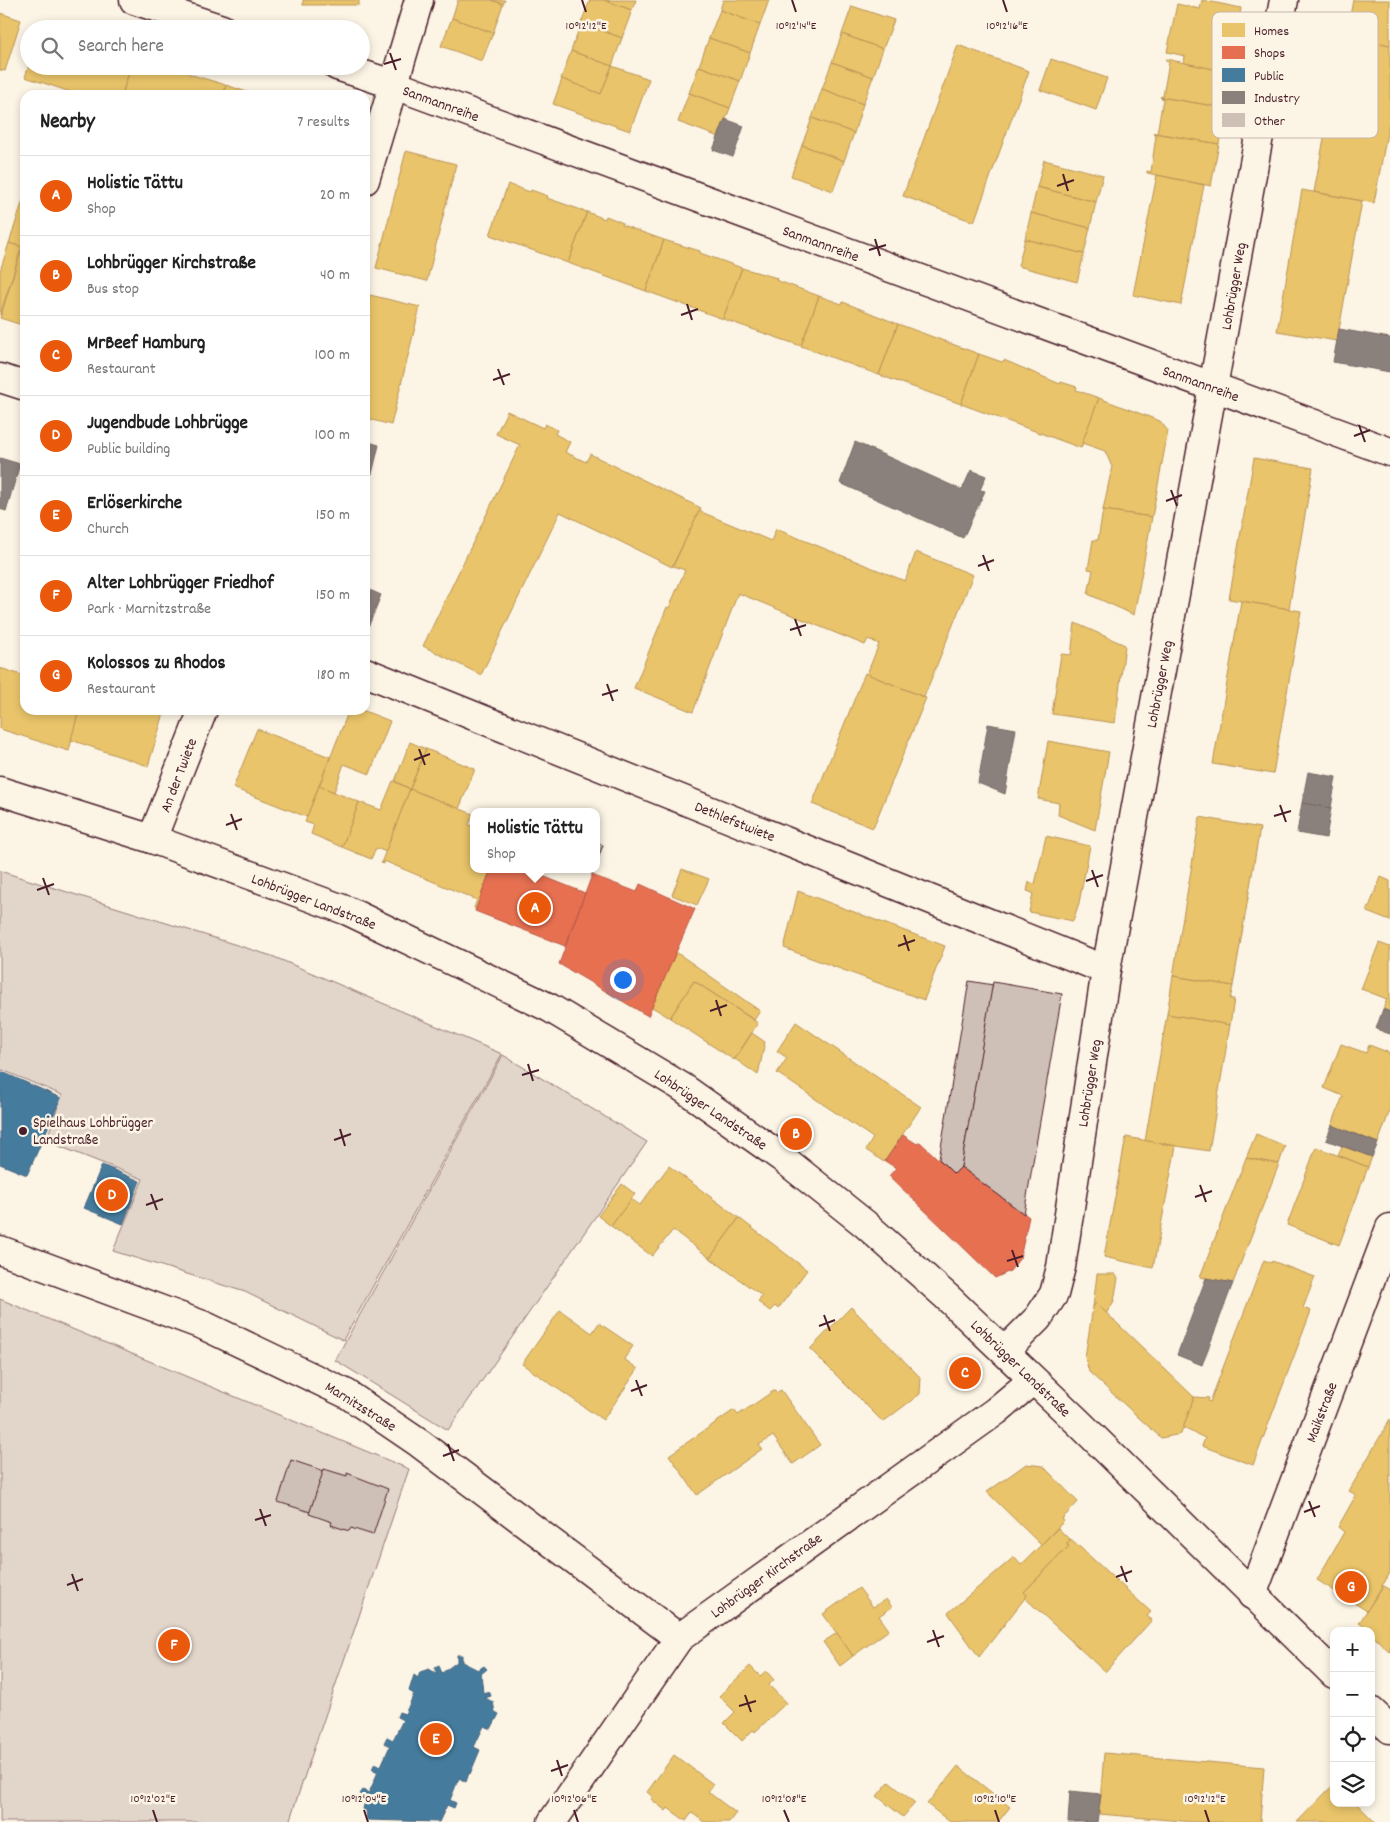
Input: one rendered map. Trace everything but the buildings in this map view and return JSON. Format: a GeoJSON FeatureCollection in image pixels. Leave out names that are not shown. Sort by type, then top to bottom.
{"type":"FeatureCollection","features":[{"type":"Feature","properties":{"kind":"street"},"geometry":{"type":"LineString","coordinates":[[134,0],[195,20]]}},
{"type":"Feature","properties":{"kind":"street"},"geometry":{"type":"LineString","coordinates":[[370,162],[392,84],[419,0]]}},
{"type":"Feature","properties":{"kind":"street","name":"Sanmannreihe"},"geometry":{"type":"LineString","coordinates":[[364,75],[1390,452]]}},
{"type":"Feature","properties":{"kind":"street","name":"Lohbrügger Weg"},"geometry":{"type":"LineString","coordinates":[[1005,1351],[1038,1318],[1054,1294],[1061,1266],[1106,970],[1259,138]]}},
{"type":"Feature","properties":{"kind":"street"},"geometry":{"type":"LineString","coordinates":[[0,378],[20,384]]}},
{"type":"Feature","properties":{"kind":"street","name":"Dethlefstwiete"},"geometry":{"type":"LineString","coordinates":[[370,674],[1106,970]]}},
{"type":"Feature","properties":{"kind":"street","name":"An der Twiete"},"geometry":{"type":"LineString","coordinates":[[152,839],[201,715]]}},
{"type":"Feature","properties":{"kind":"street","name":"Lohbrügger Landstraße"},"geometry":{"type":"LineString","coordinates":[[0,791],[152,839],[348,911],[550,1008],[618,1047],[682,1088],[781,1157],[865,1224],[1005,1351],[1332,1672]]}},
{"type":"Feature","properties":{"kind":"street","name":"Maikstraße"},"geometry":{"type":"LineString","coordinates":[[1252,1595],[1390,1228]]}},
{"type":"Feature","properties":{"kind":"street","name":"Marnitzstraße"},"geometry":{"type":"LineString","coordinates":[[0,1250],[205,1326],[347,1394],[419,1443],[678,1638]]}},
{"type":"Feature","properties":{"kind":"street","name":"Lohbrügger Kirchstraße"},"geometry":{"type":"LineString","coordinates":[[552,1822],[678,1638],[996,1411],[1034,1380]]}},
{"type":"Feature","properties":{"kind":"street"},"geometry":{"type":"LineString","coordinates":[[1375,1715],[1390,1729]]}},
{"type":"Feature","properties":{"kind":"shaded area"},"geometry":{"type":"Polygon","coordinates":[[[0,871],[272,956],[502,1054],[343,1340],[245,1292],[113,1251],[143,1179],[46,1141],[62,1095],[0,1069],[0,871]]]}},
{"type":"Feature","properties":{"kind":"shaded area"},"geometry":{"type":"Polygon","coordinates":[[[503,1055],[647,1142],[448,1430],[335,1360],[503,1055]]]}},
{"type":"Feature","properties":{"kind":"shaded area"},"geometry":{"type":"Polygon","coordinates":[[[0,1299],[409,1469],[289,1822],[0,1822],[0,1299]]]}},
{"type":"Feature","properties":{"kind":"place","name":"Holistic Tättu"},"geometry":{"type":"Point","coordinates":[535,908]}},
{"type":"Feature","properties":{"kind":"place","name":"Spielhaus Lohbrügger Landstraße"},"geometry":{"type":"Point","coordinates":[23,1131]}},
{"type":"Feature","properties":{"kind":"place","name":"Lohbrügger Kirchstraße"},"geometry":{"type":"Point","coordinates":[796,1134]}},
{"type":"Feature","properties":{"kind":"place","name":"Jugendbude Lohbrügge"},"geometry":{"type":"Point","coordinates":[112,1195]}},
{"type":"Feature","properties":{"kind":"place","name":"MrBeef Hamburg"},"geometry":{"type":"Point","coordinates":[965,1373]}},
{"type":"Feature","properties":{"kind":"place","name":"Kolossos zu Rhodos"},"geometry":{"type":"Point","coordinates":[1351,1587]}},
{"type":"Feature","properties":{"kind":"place","name":"Alter Lohbrügger Friedhof"},"geometry":{"type":"Point","coordinates":[174,1645]}},
{"type":"Feature","properties":{"kind":"place","name":"Erlöserkirche"},"geometry":{"type":"Point","coordinates":[436,1739]}}]}
